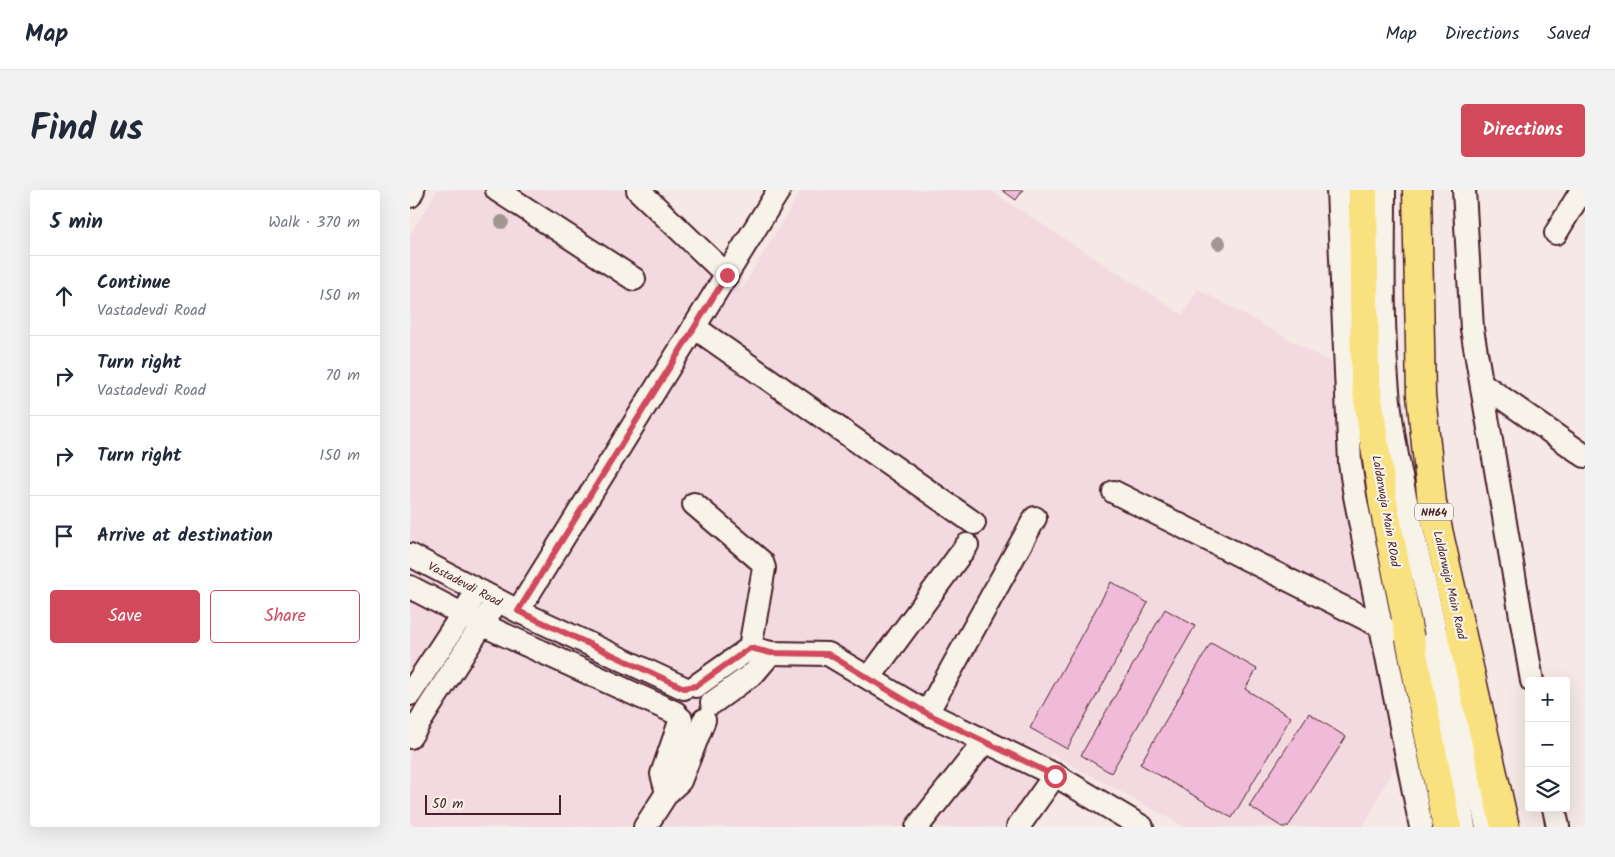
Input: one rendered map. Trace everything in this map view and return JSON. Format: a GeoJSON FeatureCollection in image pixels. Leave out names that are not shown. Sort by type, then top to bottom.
{"type":"FeatureCollection","features":[{"type":"Feature","properties":{"kind":"highway","name":"Laldarwaja Main ROad"},"geometry":{"type":"LineString","coordinates":[[1363,190],[1365,377],[1383,502],[1424,638],[1448,827]]}},
{"type":"Feature","properties":{"kind":"highway","name":"Laldarwaja Main Road"},"geometry":{"type":"LineString","coordinates":[[1417,190],[1420,395],[1432,503],[1505,827]]}},
{"type":"Feature","properties":{"kind":"street"},"geometry":{"type":"LineString","coordinates":[[410,196],[413,190]]}},
{"type":"Feature","properties":{"kind":"street"},"geometry":{"type":"LineString","coordinates":[[497,190],[634,279]]}},
{"type":"Feature","properties":{"kind":"street"},"geometry":{"type":"LineString","coordinates":[[638,190],[727,275]]}},
{"type":"Feature","properties":{"kind":"street"},"geometry":{"type":"LineString","coordinates":[[518,611],[780,190]]}},
{"type":"Feature","properties":{"kind":"street"},"geometry":{"type":"LineString","coordinates":[[1338,190],[1350,463],[1354,496],[1421,827]]}},
{"type":"Feature","properties":{"kind":"street"},"geometry":{"type":"LineString","coordinates":[[1384,190],[1384,303],[1391,418],[1424,638],[1432,650],[1464,827]]}},
{"type":"Feature","properties":{"kind":"street"},"geometry":{"type":"LineString","coordinates":[[1464,190],[1472,329],[1531,677]]}},
{"type":"Feature","properties":{"kind":"street"},"geometry":{"type":"LineString","coordinates":[[1556,233],[1582,190]]}},
{"type":"Feature","properties":{"kind":"street"},"geometry":{"type":"LineString","coordinates":[[694,327],[974,523]]}},
{"type":"Feature","properties":{"kind":"street"},"geometry":{"type":"LineString","coordinates":[[1482,384],[1585,456]]}},
{"type":"Feature","properties":{"kind":"street"},"geometry":{"type":"LineString","coordinates":[[1114,492],[1381,626],[1446,646],[1487,827]]}},
{"type":"Feature","properties":{"kind":"street"},"geometry":{"type":"LineString","coordinates":[[410,587],[483,625],[693,724],[754,673],[761,650],[764,568],[762,562],[694,504]]}},
{"type":"Feature","properties":{"kind":"street"},"geometry":{"type":"LineString","coordinates":[[928,714],[1035,518]]}},
{"type":"Feature","properties":{"kind":"street"},"geometry":{"type":"LineString","coordinates":[[869,678],[967,546]]}},
{"type":"Feature","properties":{"kind":"street","name":"Vastadevdi Road"},"geometry":{"type":"LineString","coordinates":[[410,555],[518,611],[690,687]]}},
{"type":"Feature","properties":{"kind":"street"},"geometry":{"type":"LineString","coordinates":[[410,694],[477,590]]}},
{"type":"Feature","properties":{"kind":"street"},"geometry":{"type":"LineString","coordinates":[[410,737],[483,625],[497,600]]}},
{"type":"Feature","properties":{"kind":"street"},"geometry":{"type":"LineString","coordinates":[[667,793],[662,774],[679,716],[675,697],[690,687],[761,650],[828,654],[928,714],[1055,776],[1142,827]]}},
{"type":"Feature","properties":{"kind":"street"},"geometry":{"type":"LineString","coordinates":[[645,827],[667,793],[680,780],[708,712],[707,692],[690,687]]}},
{"type":"Feature","properties":{"kind":"street"},"geometry":{"type":"LineString","coordinates":[[917,827],[985,741]]}},
{"type":"Feature","properties":{"kind":"street"},"geometry":{"type":"LineString","coordinates":[[1018,827],[1055,776]]}},
{"type":"Feature","properties":{"kind":"street"},"geometry":{"type":"LineString","coordinates":[[1555,812],[1558,827]]}},
{"type":"Feature","properties":{"kind":"shaded area"},"geometry":{"type":"Polygon","coordinates":[[[437,190],[622,190],[742,289],[801,190],[989,190],[1183,315],[1198,289],[1339,367],[1398,759],[1363,827],[1185,827],[1052,754],[1006,827],[410,827],[410,235],[437,190]]]}},
{"type":"Feature","properties":{"kind":"building"},"geometry":{"type":"Polygon","coordinates":[[[1002,190],[1023,190],[1016,200],[1002,190]]]}},
{"type":"Feature","properties":{"kind":"building"},"geometry":{"type":"Polygon","coordinates":[[[1111,582],[1148,603],[1067,749],[1030,728],[1111,582]]]}},
{"type":"Feature","properties":{"kind":"building"},"geometry":{"type":"Polygon","coordinates":[[[1165,609],[1195,626],[1111,773],[1081,755],[1165,609]]]}},
{"type":"Feature","properties":{"kind":"building"},"geometry":{"type":"Polygon","coordinates":[[[1211,643],[1257,669],[1245,689],[1291,717],[1232,818],[1140,764],[1211,643]]]}},
{"type":"Feature","properties":{"kind":"building"},"geometry":{"type":"Polygon","coordinates":[[[1309,713],[1346,737],[1288,827],[1282,827],[1249,806],[1309,713]]]}},
{"type":"Feature","properties":{"kind":"route"},"geometry":{"type":"LineString","coordinates":[[727,275],[518,611],[684,688],[696,686],[750,648],[771,653],[828,654],[928,714],[1055,776]]}}]}
